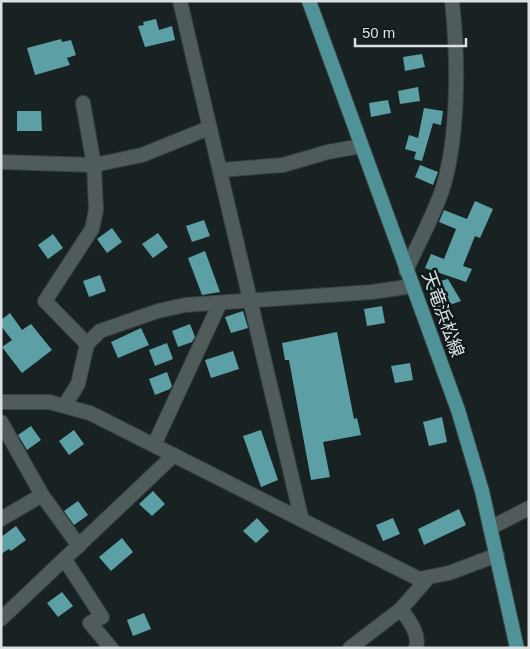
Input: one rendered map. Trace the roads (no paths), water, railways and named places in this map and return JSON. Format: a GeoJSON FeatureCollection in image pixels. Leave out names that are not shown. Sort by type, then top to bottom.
{"type":"FeatureCollection","features":[{"type":"Feature","properties":{"kind":"main road","name":"天竜浜松線"},"geometry":{"type":"LineString","coordinates":[[309,1],[458,410],[497,555],[517,648]]}},
{"type":"Feature","properties":{"kind":"street"},"geometry":{"type":"LineString","coordinates":[[180,1],[252,301],[301,517]]}},
{"type":"Feature","properties":{"kind":"street"},"geometry":{"type":"LineString","coordinates":[[406,271],[444,184],[454,123],[455,29],[452,1]]}},
{"type":"Feature","properties":{"kind":"street"},"geometry":{"type":"LineString","coordinates":[[82,103],[94,165],[96,210],[92,229],[45,301],[87,344]]}},
{"type":"Feature","properties":{"kind":"street"},"geometry":{"type":"LineString","coordinates":[[1,162],[94,165],[142,155],[209,128]]}},
{"type":"Feature","properties":{"kind":"street"},"geometry":{"type":"LineString","coordinates":[[221,170],[284,164],[328,152],[361,146]]}},
{"type":"Feature","properties":{"kind":"street"},"geometry":{"type":"LineString","coordinates":[[65,405],[78,384],[87,344],[102,330],[158,311],[185,305],[372,292],[412,286]]}},
{"type":"Feature","properties":{"kind":"street"},"geometry":{"type":"LineString","coordinates":[[154,445],[220,303]]}},
{"type":"Feature","properties":{"kind":"street"},"geometry":{"type":"LineString","coordinates":[[1,402],[34,401],[65,405],[90,413],[301,517],[419,579],[449,573],[497,555]]}},
{"type":"Feature","properties":{"kind":"street"},"geometry":{"type":"LineString","coordinates":[[1,422],[42,495],[79,546]]}},
{"type":"Feature","properties":{"kind":"street"},"geometry":{"type":"LineString","coordinates":[[1,619],[174,455]]}},
{"type":"Feature","properties":{"kind":"street"},"geometry":{"type":"LineString","coordinates":[[1,519],[42,495]]}},
{"type":"Feature","properties":{"kind":"street"},"geometry":{"type":"LineString","coordinates":[[490,528],[529,508]]}},
{"type":"Feature","properties":{"kind":"street"},"geometry":{"type":"LineString","coordinates":[[65,560],[102,617],[90,623],[111,648]]}},
{"type":"Feature","properties":{"kind":"street"},"geometry":{"type":"LineString","coordinates":[[350,648],[401,609],[428,578]]}},
{"type":"Feature","properties":{"kind":"street"},"geometry":{"type":"LineString","coordinates":[[401,609],[415,630],[418,642],[416,648]]}}]}
